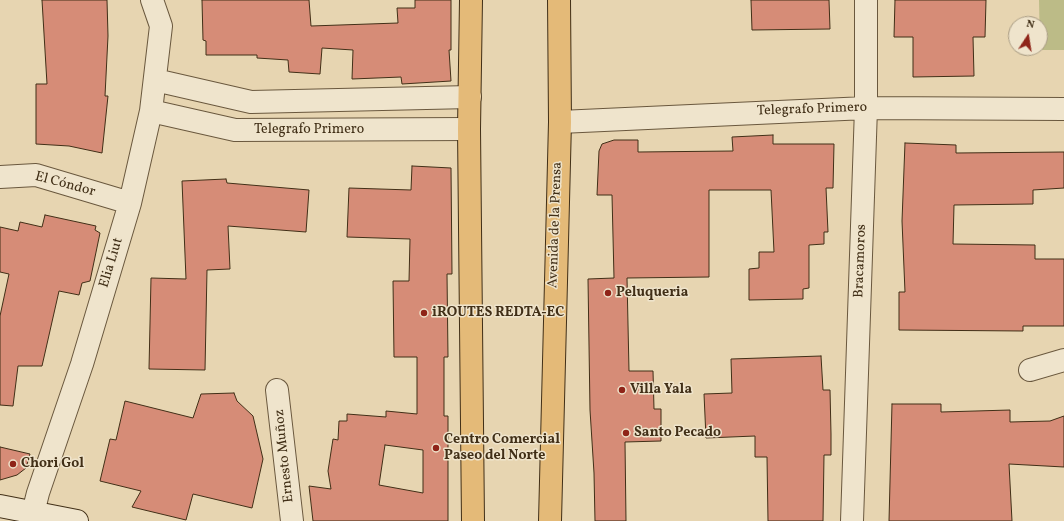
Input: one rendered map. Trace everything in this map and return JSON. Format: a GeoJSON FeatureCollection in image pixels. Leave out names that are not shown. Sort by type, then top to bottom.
{"type":"FeatureCollection","features":[{"type":"Feature","properties":{"kind":"main road"},"geometry":{"type":"LineString","coordinates":[[471,0],[469,129],[473,521]]}},
{"type":"Feature","properties":{"kind":"main road","name":"Avenida de la Prensa"},"geometry":{"type":"LineString","coordinates":[[550,521],[556,226],[560,122],[559,0]]}},
{"type":"Feature","properties":{"kind":"street","name":"Elia Liut"},"geometry":{"type":"LineString","coordinates":[[32,517],[82,364],[130,203],[151,111],[161,26],[152,0]]}},
{"type":"Feature","properties":{"kind":"street","name":"Bracamoros"},"geometry":{"type":"LineString","coordinates":[[852,521],[866,108],[866,0]]}},
{"type":"Feature","properties":{"kind":"street","name":"Telegrafo Primero"},"geometry":{"type":"LineString","coordinates":[[155,80],[251,102],[470,97]]}},
{"type":"Feature","properties":{"kind":"street","name":"Telegrafo Primero"},"geometry":{"type":"LineString","coordinates":[[560,122],[866,108],[1064,109]]}},
{"type":"Feature","properties":{"kind":"street","name":"Telegrafo Primero"},"geometry":{"type":"LineString","coordinates":[[151,111],[235,130],[469,129]]}},
{"type":"Feature","properties":{"kind":"street","name":"El Cóndor"},"geometry":{"type":"LineString","coordinates":[[0,177],[36,175],[130,203]]}},
{"type":"Feature","properties":{"kind":"street"},"geometry":{"type":"LineString","coordinates":[[1030,370],[1064,360]]}},
{"type":"Feature","properties":{"kind":"street","name":"Ernesto Muñoz"},"geometry":{"type":"LineString","coordinates":[[278,390],[292,521]]}},
{"type":"Feature","properties":{"kind":"street"},"geometry":{"type":"LineString","coordinates":[[0,506],[32,517],[77,521]]}},
{"type":"Feature","properties":{"kind":"shaded area"},"geometry":{"type":"Polygon","coordinates":[[[1039,0],[1064,0],[1064,50],[1048,50],[1048,16],[1039,16],[1039,0]]]}},
{"type":"Feature","properties":{"kind":"building"},"geometry":{"type":"Polygon","coordinates":[[[42,0],[107,0],[108,36],[105,96],[108,96],[102,153],[69,146],[36,144],[36,84],[47,84],[42,0]]]}},
{"type":"Feature","properties":{"kind":"building"},"geometry":{"type":"Polygon","coordinates":[[[202,0],[309,0],[311,26],[398,23],[397,8],[415,8],[415,0],[451,0],[451,50],[449,50],[451,81],[402,84],[401,77],[352,79],[353,50],[322,48],[320,74],[289,72],[288,60],[257,58],[257,55],[206,55],[206,41],[203,40],[202,0]]]}},
{"type":"Feature","properties":{"kind":"building"},"geometry":{"type":"Polygon","coordinates":[[[751,0],[829,0],[830,29],[752,30],[751,0]]]}},
{"type":"Feature","properties":{"kind":"building"},"geometry":{"type":"Polygon","coordinates":[[[895,0],[986,0],[985,37],[973,37],[974,76],[913,77],[913,37],[894,37],[895,0]]]}},
{"type":"Feature","properties":{"kind":"building"},"geometry":{"type":"Polygon","coordinates":[[[773,135],[773,144],[834,144],[833,188],[826,188],[828,232],[824,232],[824,244],[809,245],[809,288],[803,289],[803,299],[749,300],[749,269],[759,268],[759,252],[774,252],[771,190],[709,190],[709,277],[627,278],[629,371],[653,371],[654,409],[661,409],[661,441],[625,442],[626,521],[595,521],[590,410],[588,279],[614,278],[612,195],[597,195],[599,151],[602,144],[614,140],[638,140],[638,152],[733,151],[732,137],[773,135]]]}},
{"type":"Feature","properties":{"kind":"building"},"geometry":{"type":"Polygon","coordinates":[[[905,143],[956,145],[956,153],[1064,152],[1064,188],[1033,190],[1033,204],[954,205],[953,244],[1035,245],[1035,259],[1064,259],[1064,326],[1023,326],[1023,331],[899,330],[899,292],[905,292],[902,221],[905,143]]]}},
{"type":"Feature","properties":{"kind":"building"},"geometry":{"type":"Polygon","coordinates":[[[412,166],[451,168],[452,274],[447,274],[448,357],[444,357],[444,416],[448,416],[448,521],[313,521],[309,486],[331,489],[328,471],[333,439],[338,440],[339,421],[347,421],[347,414],[386,417],[386,411],[417,414],[417,357],[394,357],[393,281],[409,281],[410,239],[347,237],[349,188],[411,190],[412,166]],[[385,445],[379,485],[423,493],[423,450],[385,445]]]}},
{"type":"Feature","properties":{"kind":"building"},"geometry":{"type":"Polygon","coordinates":[[[226,179],[227,183],[309,190],[306,232],[228,226],[230,269],[207,270],[205,370],[149,369],[151,278],[186,279],[182,181],[226,179]]]}},
{"type":"Feature","properties":{"kind":"building"},"geometry":{"type":"Polygon","coordinates":[[[45,215],[96,226],[95,230],[100,233],[90,281],[82,283],[79,295],[59,291],[42,366],[18,366],[13,406],[0,405],[0,316],[9,274],[0,272],[0,227],[18,231],[20,222],[42,227],[45,215]]]}},
{"type":"Feature","properties":{"kind":"building"},"geometry":{"type":"Polygon","coordinates":[[[821,356],[823,390],[830,390],[831,434],[831,455],[824,455],[823,521],[768,521],[767,457],[755,457],[755,436],[706,438],[704,394],[732,393],[731,359],[821,356]]]}},
{"type":"Feature","properties":{"kind":"building"},"geometry":{"type":"Polygon","coordinates":[[[234,393],[237,401],[253,416],[263,459],[252,508],[193,494],[186,520],[132,507],[141,491],[100,481],[110,439],[116,440],[125,401],[193,418],[201,394],[234,393]]]}},
{"type":"Feature","properties":{"kind":"building"},"geometry":{"type":"Polygon","coordinates":[[[892,404],[941,404],[941,412],[1010,410],[1010,422],[1050,421],[1064,416],[1064,467],[1009,464],[1012,521],[889,521],[892,404]]]}},
{"type":"Feature","properties":{"kind":"building","name":"Chori Gol"},"geometry":{"type":"Polygon","coordinates":[[[0,447],[30,454],[26,468],[17,475],[0,480],[0,447]]]}},
{"type":"Feature","properties":{"kind":"place","name":"Peluqueria"},"geometry":{"type":"Point","coordinates":[608,293]}},
{"type":"Feature","properties":{"kind":"place","name":"iROUTES REDTA-EC"},"geometry":{"type":"Point","coordinates":[424,313]}},
{"type":"Feature","properties":{"kind":"place","name":"Villa Yala"},"geometry":{"type":"Point","coordinates":[622,390]}},
{"type":"Feature","properties":{"kind":"place","name":"Santo Pecado"},"geometry":{"type":"Point","coordinates":[626,433]}},
{"type":"Feature","properties":{"kind":"place","name":"Centro Comercial Paseo del Norte"},"geometry":{"type":"Point","coordinates":[436,448]}},
{"type":"Feature","properties":{"kind":"place","name":"Chori Gol"},"geometry":{"type":"Point","coordinates":[13,464]}}]}
